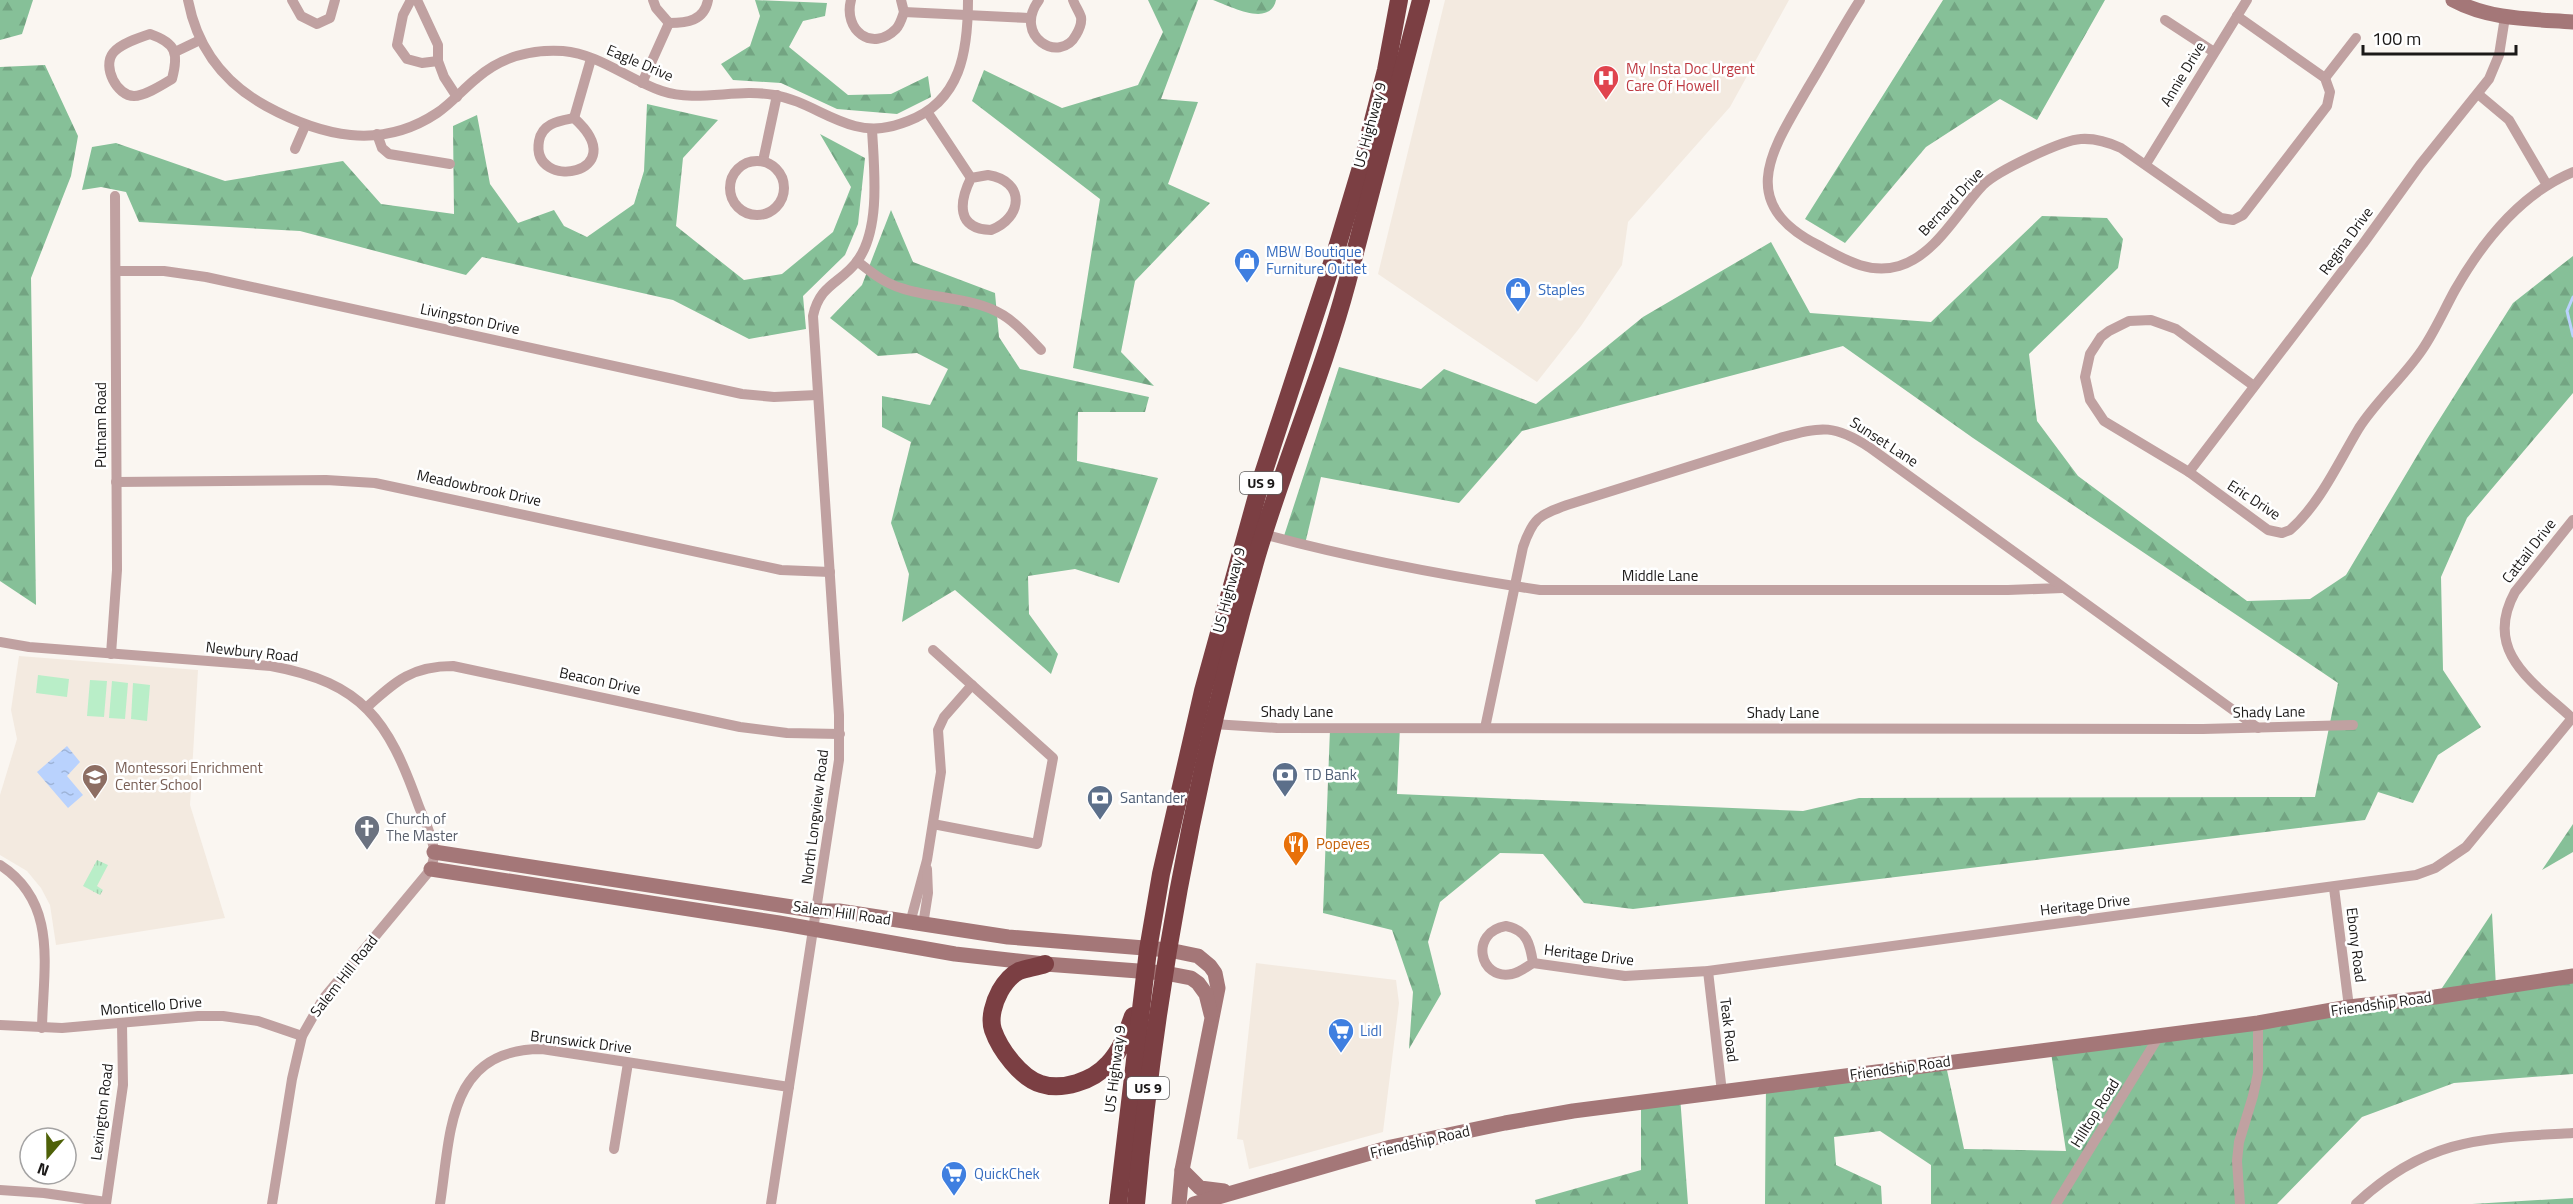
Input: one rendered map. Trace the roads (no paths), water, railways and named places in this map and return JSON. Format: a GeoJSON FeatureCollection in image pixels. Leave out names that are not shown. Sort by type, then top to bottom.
{"type":"FeatureCollection","features":[{"type":"Feature","properties":{"kind":"highway","name":"US Highway 9"},"geometry":{"type":"LineString","coordinates":[[1118,1204],[1143,979],[1161,874],[1229,592],[1263,474],[1362,164],[1386,70],[1399,0]]}},
{"type":"Feature","properties":{"kind":"highway","name":"US Highway 9"},"geometry":{"type":"LineString","coordinates":[[1136,1204],[1146,1100],[1181,873],[1213,724],[1263,534],[1347,284],[1421,0]]}},
{"type":"Feature","properties":{"kind":"highway"},"geometry":{"type":"LineString","coordinates":[[1046,964],[1019,971],[1004,984],[995,1001],[992,1017],[993,1029],[1000,1045],[1025,1074],[1039,1084],[1058,1086],[1073,1084],[1094,1075],[1107,1065],[1119,1050],[1125,1036],[1143,979]]}},
{"type":"Feature","properties":{"kind":"street","name":"Eagle Drive"},"geometry":{"type":"LineString","coordinates":[[188,0],[200,40],[221,72],[243,92],[305,126],[336,134],[377,134],[400,130],[420,123],[437,113],[486,71],[519,55],[540,51],[563,51],[591,59],[665,92],[688,95],[749,91],[777,95],[806,104],[836,121],[872,129],[896,125],[928,113],[950,89],[962,66],[968,0]]}},
{"type":"Feature","properties":{"kind":"street"},"geometry":{"type":"LineString","coordinates":[[292,0],[301,16],[317,24],[330,18],[335,0]]}},
{"type":"Feature","properties":{"kind":"street"},"geometry":{"type":"LineString","coordinates":[[411,0],[403,15],[397,45],[407,59],[422,63],[438,61]]}},
{"type":"Feature","properties":{"kind":"street"},"geometry":{"type":"LineString","coordinates":[[417,0],[438,45],[438,61],[444,77],[457,97]]}},
{"type":"Feature","properties":{"kind":"street"},"geometry":{"type":"LineString","coordinates":[[653,0],[656,8],[669,23],[688,23],[696,19],[702,14],[708,0]]}},
{"type":"Feature","properties":{"kind":"street"},"geometry":{"type":"LineString","coordinates":[[851,0],[850,18],[857,32],[874,38],[888,35],[898,26],[904,12],[901,0]]}},
{"type":"Feature","properties":{"kind":"street"},"geometry":{"type":"LineString","coordinates":[[1039,0],[1029,18],[1030,27],[1043,44],[1059,48],[1072,42],[1081,22],[1073,0]]}},
{"type":"Feature","properties":{"kind":"street","name":"Bernard Drive"},"geometry":{"type":"LineString","coordinates":[[1860,0],[1775,146],[1768,166],[1768,187],[1774,207],[1785,223],[1811,242],[1860,266],[1874,269],[1899,266],[1920,256],[1989,180],[2062,143],[2079,139],[2106,142],[2146,164],[2221,218],[2237,219],[2247,212],[2328,106],[2330,92],[2325,78]]}},
{"type":"Feature","properties":{"kind":"street","name":"Annie Drive"},"geometry":{"type":"LineString","coordinates":[[2146,164],[2247,0]]}},
{"type":"Feature","properties":{"kind":"street"},"geometry":{"type":"LineString","coordinates":[[2453,0],[2505,17],[2573,22]]}},
{"type":"Feature","properties":{"kind":"street"},"geometry":{"type":"LineString","coordinates":[[904,12],[1029,18]]}},
{"type":"Feature","properties":{"kind":"street"},"geometry":{"type":"LineString","coordinates":[[2237,16],[2325,78],[2356,38]]}},
{"type":"Feature","properties":{"kind":"street","name":"Regina Drive"},"geometry":{"type":"LineString","coordinates":[[2189,472],[2364,244],[2420,165],[2478,94],[2497,62],[2505,17]]}},
{"type":"Feature","properties":{"kind":"street"},"geometry":{"type":"LineString","coordinates":[[2165,20],[2214,52]]}},
{"type":"Feature","properties":{"kind":"street"},"geometry":{"type":"LineString","coordinates":[[642,83],[669,23]]}},
{"type":"Feature","properties":{"kind":"street"},"geometry":{"type":"LineString","coordinates":[[150,34],[167,41],[175,52],[176,64],[172,79],[134,96],[121,92],[109,67],[114,52],[150,34]]}},
{"type":"Feature","properties":{"kind":"street"},"geometry":{"type":"LineString","coordinates":[[175,52],[200,40]]}},
{"type":"Feature","properties":{"kind":"street"},"geometry":{"type":"LineString","coordinates":[[574,118],[591,59]]}},
{"type":"Feature","properties":{"kind":"street"},"geometry":{"type":"LineString","coordinates":[[2478,94],[2509,120],[2547,185]]}},
{"type":"Feature","properties":{"kind":"street"},"geometry":{"type":"LineString","coordinates":[[763,161],[777,95]]}},
{"type":"Feature","properties":{"kind":"street"},"geometry":{"type":"LineString","coordinates":[[928,113],[971,178]]}},
{"type":"Feature","properties":{"kind":"street"},"geometry":{"type":"LineString","coordinates":[[574,118],[591,135],[592,157],[582,169],[563,172],[555,170],[548,166],[539,154],[539,137],[546,127],[554,122],[574,118]]}},
{"type":"Feature","properties":{"kind":"street"},"geometry":{"type":"LineString","coordinates":[[295,149],[305,126]]}},
{"type":"Feature","properties":{"kind":"street"},"geometry":{"type":"LineString","coordinates":[[872,129],[872,221],[869,239],[857,261],[883,280],[901,288],[987,308],[1002,314],[1020,328],[1041,350]]}},
{"type":"Feature","properties":{"kind":"street"},"geometry":{"type":"LineString","coordinates":[[377,134],[386,153],[450,164]]}},
{"type":"Feature","properties":{"kind":"street"},"geometry":{"type":"LineString","coordinates":[[763,161],[777,170],[782,177],[784,196],[777,207],[770,212],[751,214],[743,211],[732,200],[730,184],[733,176],[744,165],[763,161]]}},
{"type":"Feature","properties":{"kind":"street","name":"Eric Drive"},"geometry":{"type":"LineString","coordinates":[[2254,386],[2176,329],[2163,322],[2151,320],[2128,321],[2109,331],[2095,345],[2090,354],[2085,377],[2090,400],[2096,411],[2114,428],[2189,472],[2268,530],[2282,533],[2290,530],[2327,483],[2371,410],[2423,349],[2480,251],[2515,211],[2547,185],[2573,172]]}},
{"type":"Feature","properties":{"kind":"street"},"geometry":{"type":"LineString","coordinates":[[988,175],[1002,178],[1014,189],[1016,203],[1007,222],[991,230],[978,227],[968,221],[962,207],[962,198],[971,178],[988,175]]}},
{"type":"Feature","properties":{"kind":"street","name":"Putnam Road"},"geometry":{"type":"LineString","coordinates":[[111,654],[117,570],[115,196]]}},
{"type":"Feature","properties":{"kind":"street","name":"North Longview Road"},"geometry":{"type":"LineString","coordinates":[[771,1204],[818,911],[839,760],[840,734],[813,315],[824,290],[857,261]]}},
{"type":"Feature","properties":{"kind":"street","name":"Livingston Drive"},"geometry":{"type":"LineString","coordinates":[[116,271],[164,271],[206,277],[742,394],[774,397],[817,395]]}},
{"type":"Feature","properties":{"kind":"street","name":"Sunset Lane"},"geometry":{"type":"LineString","coordinates":[[1485,728],[1528,530],[1540,516],[1567,505],[1783,437],[1810,429],[1829,428],[1844,432],[1869,447],[2258,728]]}},
{"type":"Feature","properties":{"kind":"street","name":"Meadowbrook Drive"},"geometry":{"type":"LineString","coordinates":[[116,482],[326,480],[375,483],[781,570],[830,572]]}},
{"type":"Feature","properties":{"kind":"street","name":"Cattail Drive"},"geometry":{"type":"LineString","coordinates":[[2573,520],[2515,592],[2509,605],[2505,627],[2507,644],[2517,668],[2573,717]]}},
{"type":"Feature","properties":{"kind":"street","name":"Middle Lane"},"geometry":{"type":"LineString","coordinates":[[1263,534],[1313,547],[1540,590],[2063,588]]}},
{"type":"Feature","properties":{"kind":"street","name":"Newbury Road"},"geometry":{"type":"LineString","coordinates":[[0,642],[29,647],[271,666],[300,671],[339,687],[367,707],[390,736],[404,763],[434,852]]}},
{"type":"Feature","properties":{"kind":"street"},"geometry":{"type":"LineString","coordinates":[[933,650],[1053,758],[1037,844],[933,824]]}},
{"type":"Feature","properties":{"kind":"street","name":"Beacon Drive"},"geometry":{"type":"LineString","coordinates":[[367,707],[397,680],[409,674],[430,667],[453,666],[740,727],[787,733],[840,734]]}},
{"type":"Feature","properties":{"kind":"street"},"geometry":{"type":"LineString","coordinates":[[925,949],[916,924],[928,893],[927,860],[941,772],[937,739],[939,727],[944,717],[972,685]]}},
{"type":"Feature","properties":{"kind":"street","name":"Heritage Drive"},"geometry":{"type":"LineString","coordinates":[[1533,963],[1530,943],[1522,932],[1515,928],[1498,928],[1491,932],[1483,944],[1484,960],[1493,971],[1501,975],[1515,974],[1533,963],[1625,976],[1708,971],[2334,888],[2416,875],[2452,858],[2480,832],[2573,717]]}},
{"type":"Feature","properties":{"kind":"street","name":"Shady Lane"},"geometry":{"type":"LineString","coordinates":[[1213,724],[1277,728],[2258,728],[2353,725]]}},
{"type":"Feature","properties":{"kind":"street","name":"Salem Hill Road"},"geometry":{"type":"LineString","coordinates":[[272,1204],[292,1079],[302,1036],[322,999],[431,869],[434,852],[818,911],[839,911],[1008,937],[1169,950],[1198,956],[1215,973],[1218,988],[1182,1170],[1179,1204]]}},
{"type":"Feature","properties":{"kind":"street"},"geometry":{"type":"LineString","coordinates":[[0,865],[21,881],[32,895],[44,929],[42,1028]]}},
{"type":"Feature","properties":{"kind":"street","name":"Salem Hill Road"},"geometry":{"type":"LineString","coordinates":[[431,869],[925,949],[1143,979],[1165,973],[1191,978],[1206,994],[1212,1020]]}},
{"type":"Feature","properties":{"kind":"street","name":"Ebony Road"},"geometry":{"type":"LineString","coordinates":[[2334,888],[2349,1007]]}},
{"type":"Feature","properties":{"kind":"street","name":"Teak Road"},"geometry":{"type":"LineString","coordinates":[[1708,971],[1722,1092]]}},
{"type":"Feature","properties":{"kind":"street","name":"Friendship Road"},"geometry":{"type":"LineString","coordinates":[[1194,1204],[1391,1147],[1505,1123],[1614,1106],[2258,1023],[2349,1007],[2435,997],[2573,976]]}},
{"type":"Feature","properties":{"kind":"street","name":"Monticello Drive"},"geometry":{"type":"LineString","coordinates":[[0,1025],[42,1028],[223,1016],[258,1021],[302,1036]]}},
{"type":"Feature","properties":{"kind":"street"},"geometry":{"type":"LineString","coordinates":[[2240,1204],[2237,1161],[2239,1142],[2258,1073],[2258,1023]]}},
{"type":"Feature","properties":{"kind":"street","name":"Lexington Road"},"geometry":{"type":"LineString","coordinates":[[106,1203],[123,1085],[122,1024]]}},
{"type":"Feature","properties":{"kind":"street","name":"Hilltop Road"},"geometry":{"type":"LineString","coordinates":[[2056,1204],[2159,1036]]}},
{"type":"Feature","properties":{"kind":"street","name":"Brunswick Drive"},"geometry":{"type":"LineString","coordinates":[[440,1204],[456,1104],[465,1085],[481,1067],[501,1055],[524,1049],[542,1049],[789,1087]]}},
{"type":"Feature","properties":{"kind":"street"},"geometry":{"type":"LineString","coordinates":[[614,1149],[628,1063]]}},
{"type":"Feature","properties":{"kind":"street"},"geometry":{"type":"LineString","coordinates":[[2356,1204],[2394,1172],[2450,1146],[2485,1138],[2573,1133]]}},
{"type":"Feature","properties":{"kind":"street","name":"Friendship Road"},"geometry":{"type":"LineString","coordinates":[[1182,1170],[1200,1188],[1233,1192]]}},
{"type":"Feature","properties":{"kind":"street"},"geometry":{"type":"LineString","coordinates":[[0,1190],[44,1193],[106,1203]]}},
{"type":"Feature","properties":{"kind":"water"},"geometry":{"type":"Polygon","coordinates":[[[67,746],[80,762],[67,776],[83,795],[68,808],[37,772],[67,746]]]}},
{"type":"Feature","properties":{"kind":"waterway"},"geometry":{"type":"LineString","coordinates":[[2573,297],[2567,311],[2573,336]]}},
{"type":"Feature","properties":{"kind":"place","name":"My Insta Doc Urgent Care Of Howell"},"geometry":{"type":"Point","coordinates":[1606,101]}},
{"type":"Feature","properties":{"kind":"place","name":"MBW Boutique Furniture Outlet"},"geometry":{"type":"Point","coordinates":[1247,284]}},
{"type":"Feature","properties":{"kind":"place","name":"Staples"},"geometry":{"type":"Point","coordinates":[1518,313]}},
{"type":"Feature","properties":{"kind":"place","name":"TD Bank"},"geometry":{"type":"Point","coordinates":[1285,798]}},
{"type":"Feature","properties":{"kind":"place","name":"Montessori Enrichment Center School"},"geometry":{"type":"Point","coordinates":[95,800]}},
{"type":"Feature","properties":{"kind":"place","name":"Santander"},"geometry":{"type":"Point","coordinates":[1100,821]}},
{"type":"Feature","properties":{"kind":"place","name":"Church of The Master"},"geometry":{"type":"Point","coordinates":[367,851]}},
{"type":"Feature","properties":{"kind":"place","name":"Popeyes"},"geometry":{"type":"Point","coordinates":[1296,867]}},
{"type":"Feature","properties":{"kind":"place","name":"Lidl"},"geometry":{"type":"Point","coordinates":[1341,1054]}},
{"type":"Feature","properties":{"kind":"place","name":"QuickChek"},"geometry":{"type":"Point","coordinates":[954,1197]}}]}
